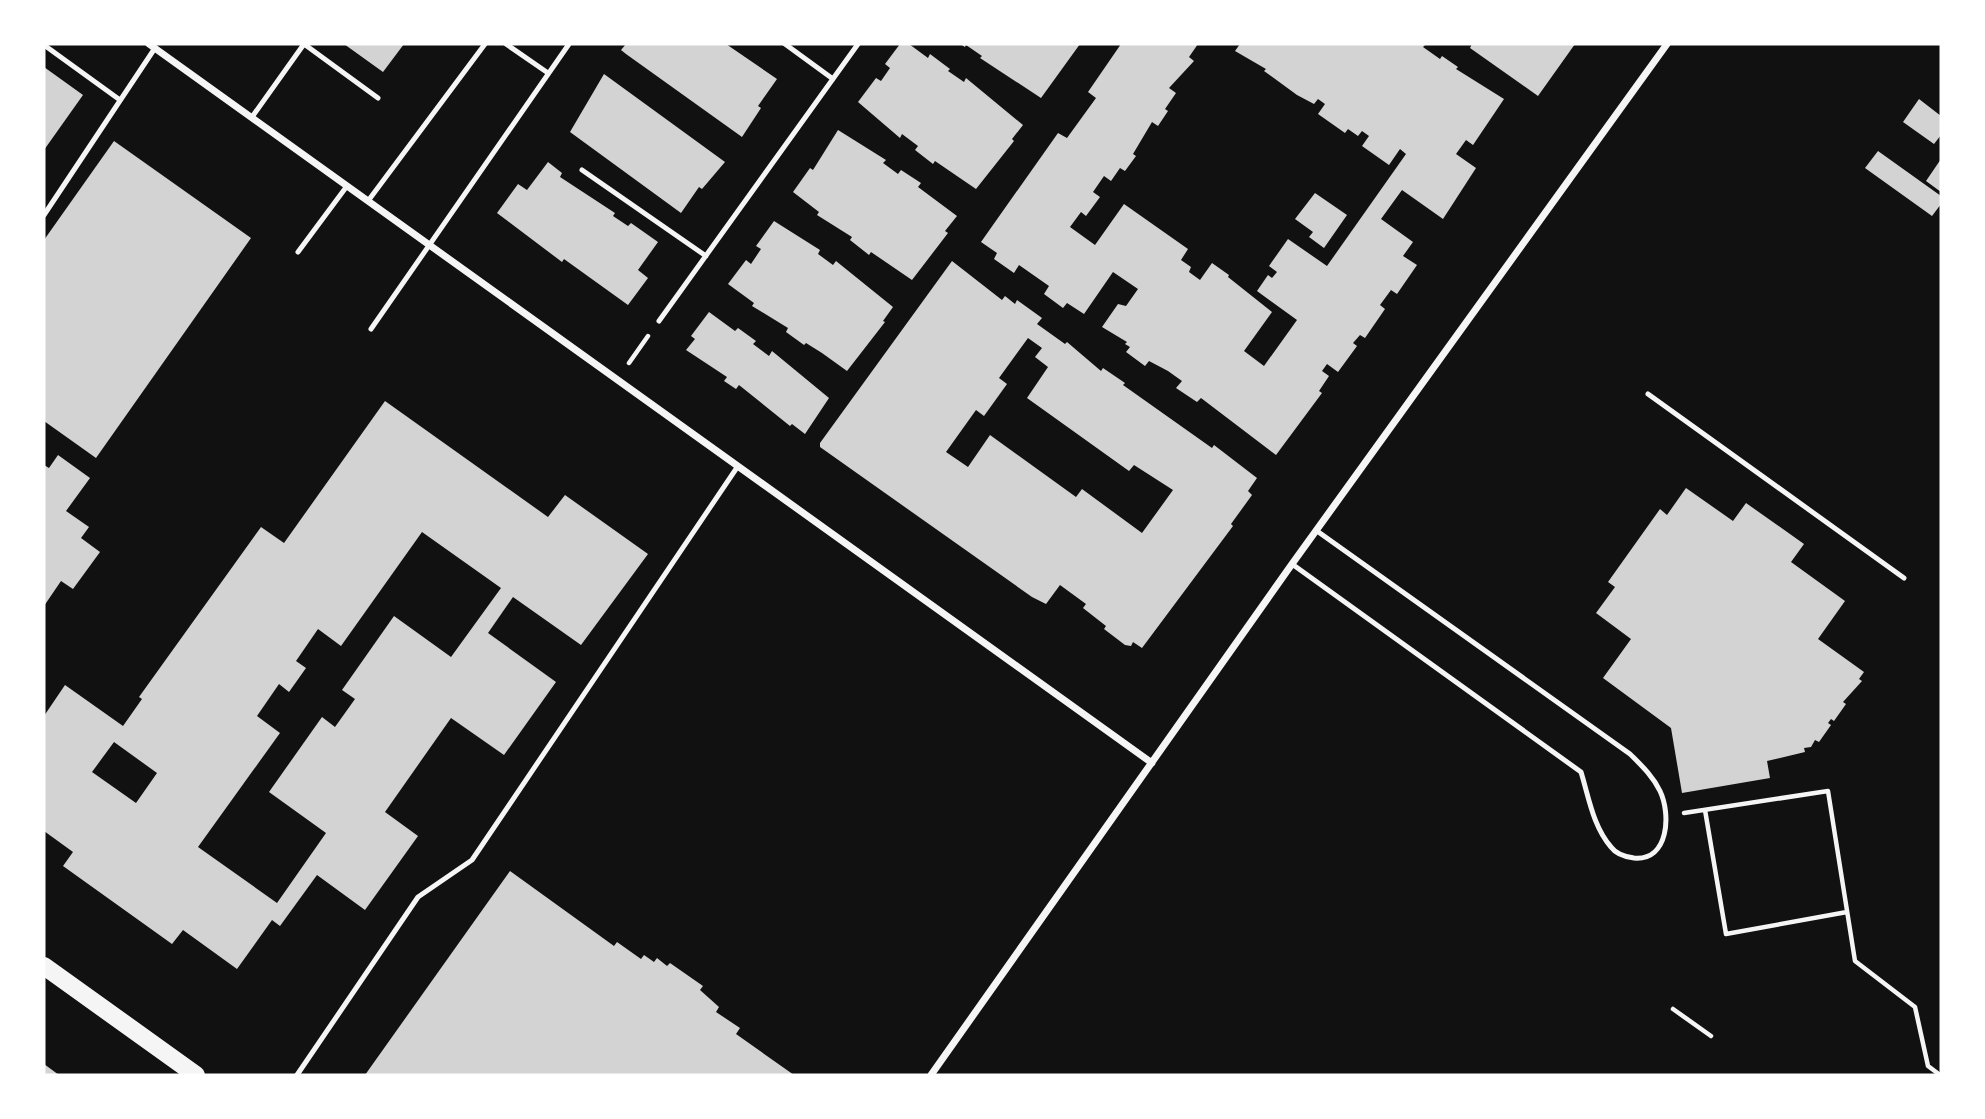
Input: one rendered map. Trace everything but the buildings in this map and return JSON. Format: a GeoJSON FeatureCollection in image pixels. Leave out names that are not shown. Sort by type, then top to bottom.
{"type":"FeatureCollection","features":[{"type":"Feature","properties":{"kind":"main road"},"geometry":{"type":"LineString","coordinates":[[44,965],[196,1075]]}},
{"type":"Feature","properties":{"kind":"street"},"geometry":{"type":"LineString","coordinates":[[931,1075],[1292,564],[1667,44]]}},
{"type":"Feature","properties":{"kind":"street"},"geometry":{"type":"LineString","coordinates":[[152,46],[1152,763]]}},
{"type":"Feature","properties":{"kind":"lane"},"geometry":{"type":"LineString","coordinates":[[252,117],[304,44],[378,98]]}},
{"type":"Feature","properties":{"kind":"lane"},"geometry":{"type":"LineString","coordinates":[[369,201],[485,44]]}},
{"type":"Feature","properties":{"kind":"lane"},"geometry":{"type":"LineString","coordinates":[[506,44],[548,74]]}},
{"type":"Feature","properties":{"kind":"lane"},"geometry":{"type":"LineString","coordinates":[[371,329],[569,44]]}},
{"type":"Feature","properties":{"kind":"lane"},"geometry":{"type":"LineString","coordinates":[[785,44],[833,79]]}},
{"type":"Feature","properties":{"kind":"lane"},"geometry":{"type":"LineString","coordinates":[[659,321],[858,44]]}},
{"type":"Feature","properties":{"kind":"lane"},"geometry":{"type":"LineString","coordinates":[[44,45],[120,100]]}},
{"type":"Feature","properties":{"kind":"lane"},"geometry":{"type":"LineString","coordinates":[[44,215],[120,100],[152,46]]}},
{"type":"Feature","properties":{"kind":"lane"},"geometry":{"type":"LineString","coordinates":[[582,170],[706,256]]}},
{"type":"Feature","properties":{"kind":"lane"},"geometry":{"type":"LineString","coordinates":[[298,252],[347,186]]}},
{"type":"Feature","properties":{"kind":"lane"},"geometry":{"type":"LineString","coordinates":[[1648,394],[1904,578]]}},
{"type":"Feature","properties":{"kind":"lane"},"geometry":{"type":"LineString","coordinates":[[297,1075],[418,897],[472,860],[738,466]]}},
{"type":"Feature","properties":{"kind":"lane"},"geometry":{"type":"LineString","coordinates":[[1292,564],[1581,772],[1597,827],[1612,850],[1626,857],[1641,858],[1656,851],[1664,837],[1667,815],[1661,793],[1649,774],[1630,754],[1317,531]]}},
{"type":"Feature","properties":{"kind":"path"},"geometry":{"type":"LineString","coordinates":[[617,379],[659,321]]}},
{"type":"Feature","properties":{"kind":"path"},"geometry":{"type":"LineString","coordinates":[[1667,815],[1828,792],[1855,961],[1915,1007],[1928,1066],[1940,1075]]}},
{"type":"Feature","properties":{"kind":"path"},"geometry":{"type":"LineString","coordinates":[[1705,810],[1726,934],[1847,912]]}},
{"type":"Feature","properties":{"kind":"path"},"geometry":{"type":"LineString","coordinates":[[1673,1009],[1712,1035]]}}]}
